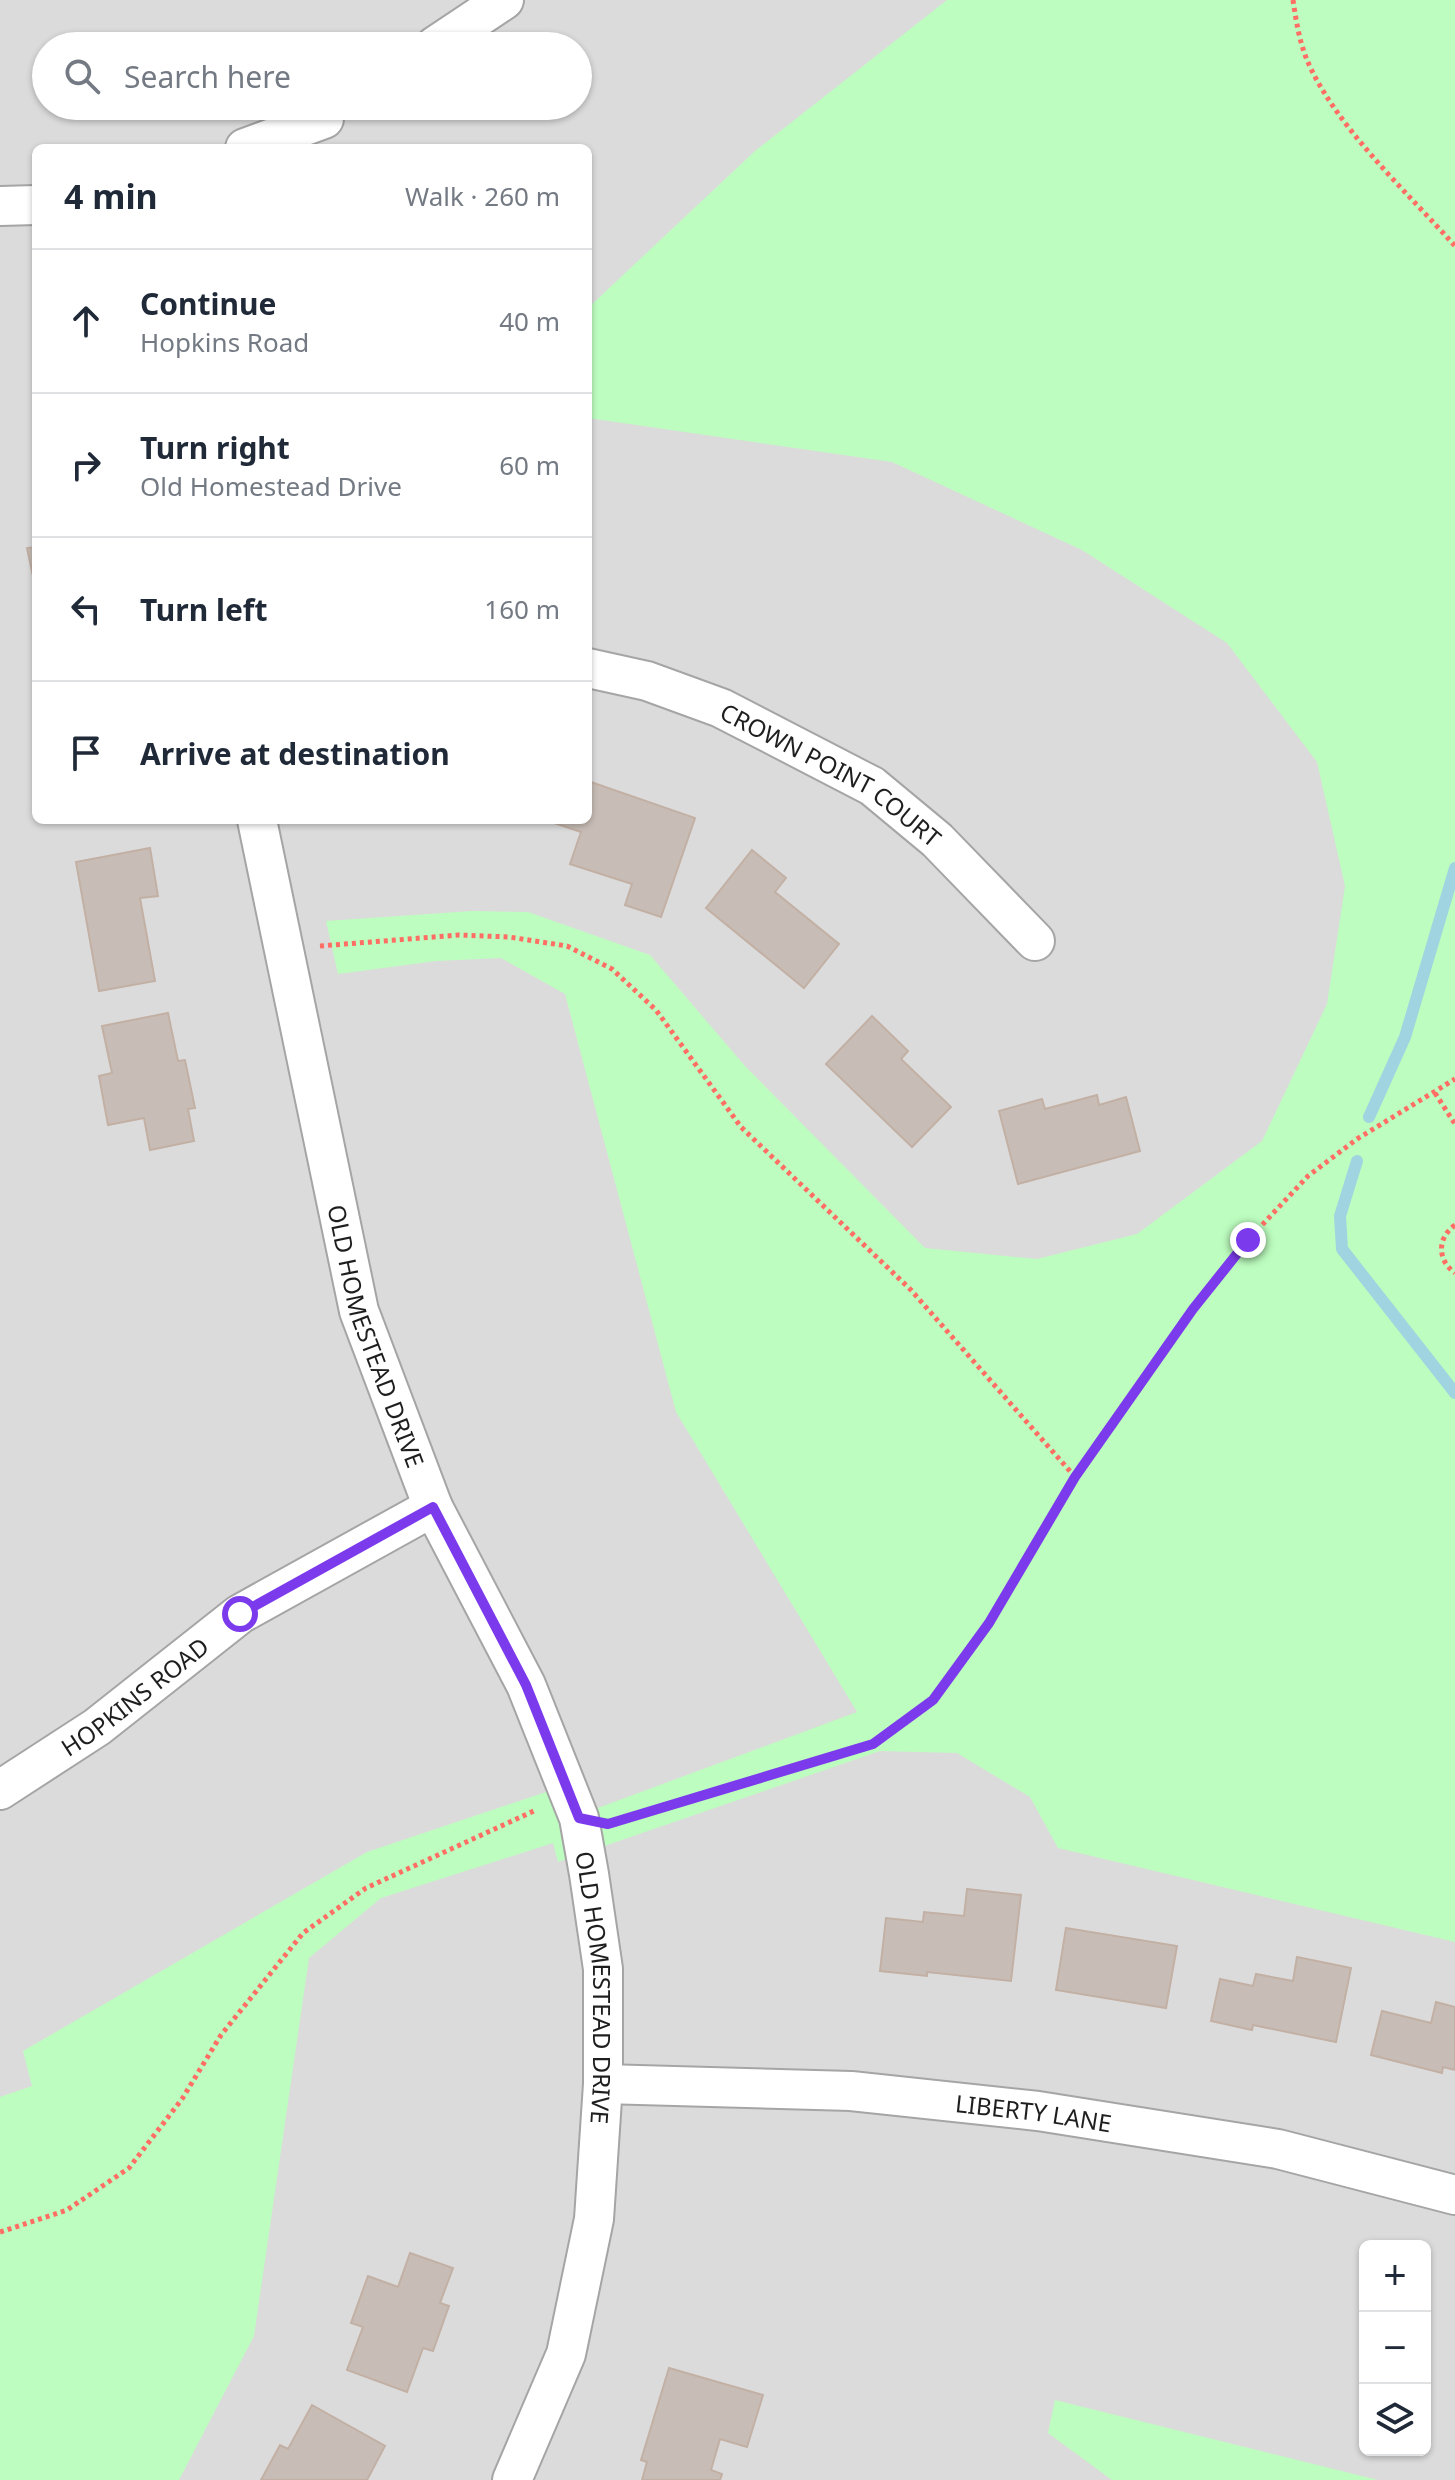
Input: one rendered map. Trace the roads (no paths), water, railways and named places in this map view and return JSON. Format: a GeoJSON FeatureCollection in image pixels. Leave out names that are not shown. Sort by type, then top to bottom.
{"type":"FeatureCollection","features":[{"type":"Feature","properties":{"kind":"street"},"geometry":{"type":"LineString","coordinates":[[456,32],[504,0]]}},
{"type":"Feature","properties":{"kind":"street"},"geometry":{"type":"LineString","coordinates":[[258,144],[324,124]]}},
{"type":"Feature","properties":{"kind":"street"},"geometry":{"type":"LineString","coordinates":[[0,206],[32,205]]}},
{"type":"Feature","properties":{"kind":"street","name":"CROWN POINT COURT"},"geometry":{"type":"LineString","coordinates":[[592,669],[647,681],[721,708],[872,786],[937,840],[1035,941]]}},
{"type":"Feature","properties":{"kind":"street","name":"OLD HOMESTEAD DRIVE"},"geometry":{"type":"LineString","coordinates":[[258,824],[359,1311],[433,1507],[526,1685],[579,1818],[603,1969],[603,2084],[594,2219],[566,2354],[512,2480]]}},
{"type":"Feature","properties":{"kind":"street","name":"HOPKINS ROAD"},"geometry":{"type":"LineString","coordinates":[[0,1790],[97,1727],[240,1614],[433,1507]]}},
{"type":"Feature","properties":{"kind":"street","name":"LIBERTY LANE"},"geometry":{"type":"LineString","coordinates":[[603,2084],[851,2091],[1038,2111],[1278,2149],[1455,2195]]}},
{"type":"Feature","properties":{"kind":"waterway"},"geometry":{"type":"LineString","coordinates":[[1369,1117],[1405,1037],[1455,868]]}},
{"type":"Feature","properties":{"kind":"waterway"},"geometry":{"type":"LineString","coordinates":[[1357,1161],[1340,1216],[1342,1249],[1455,1393]]}}]}
